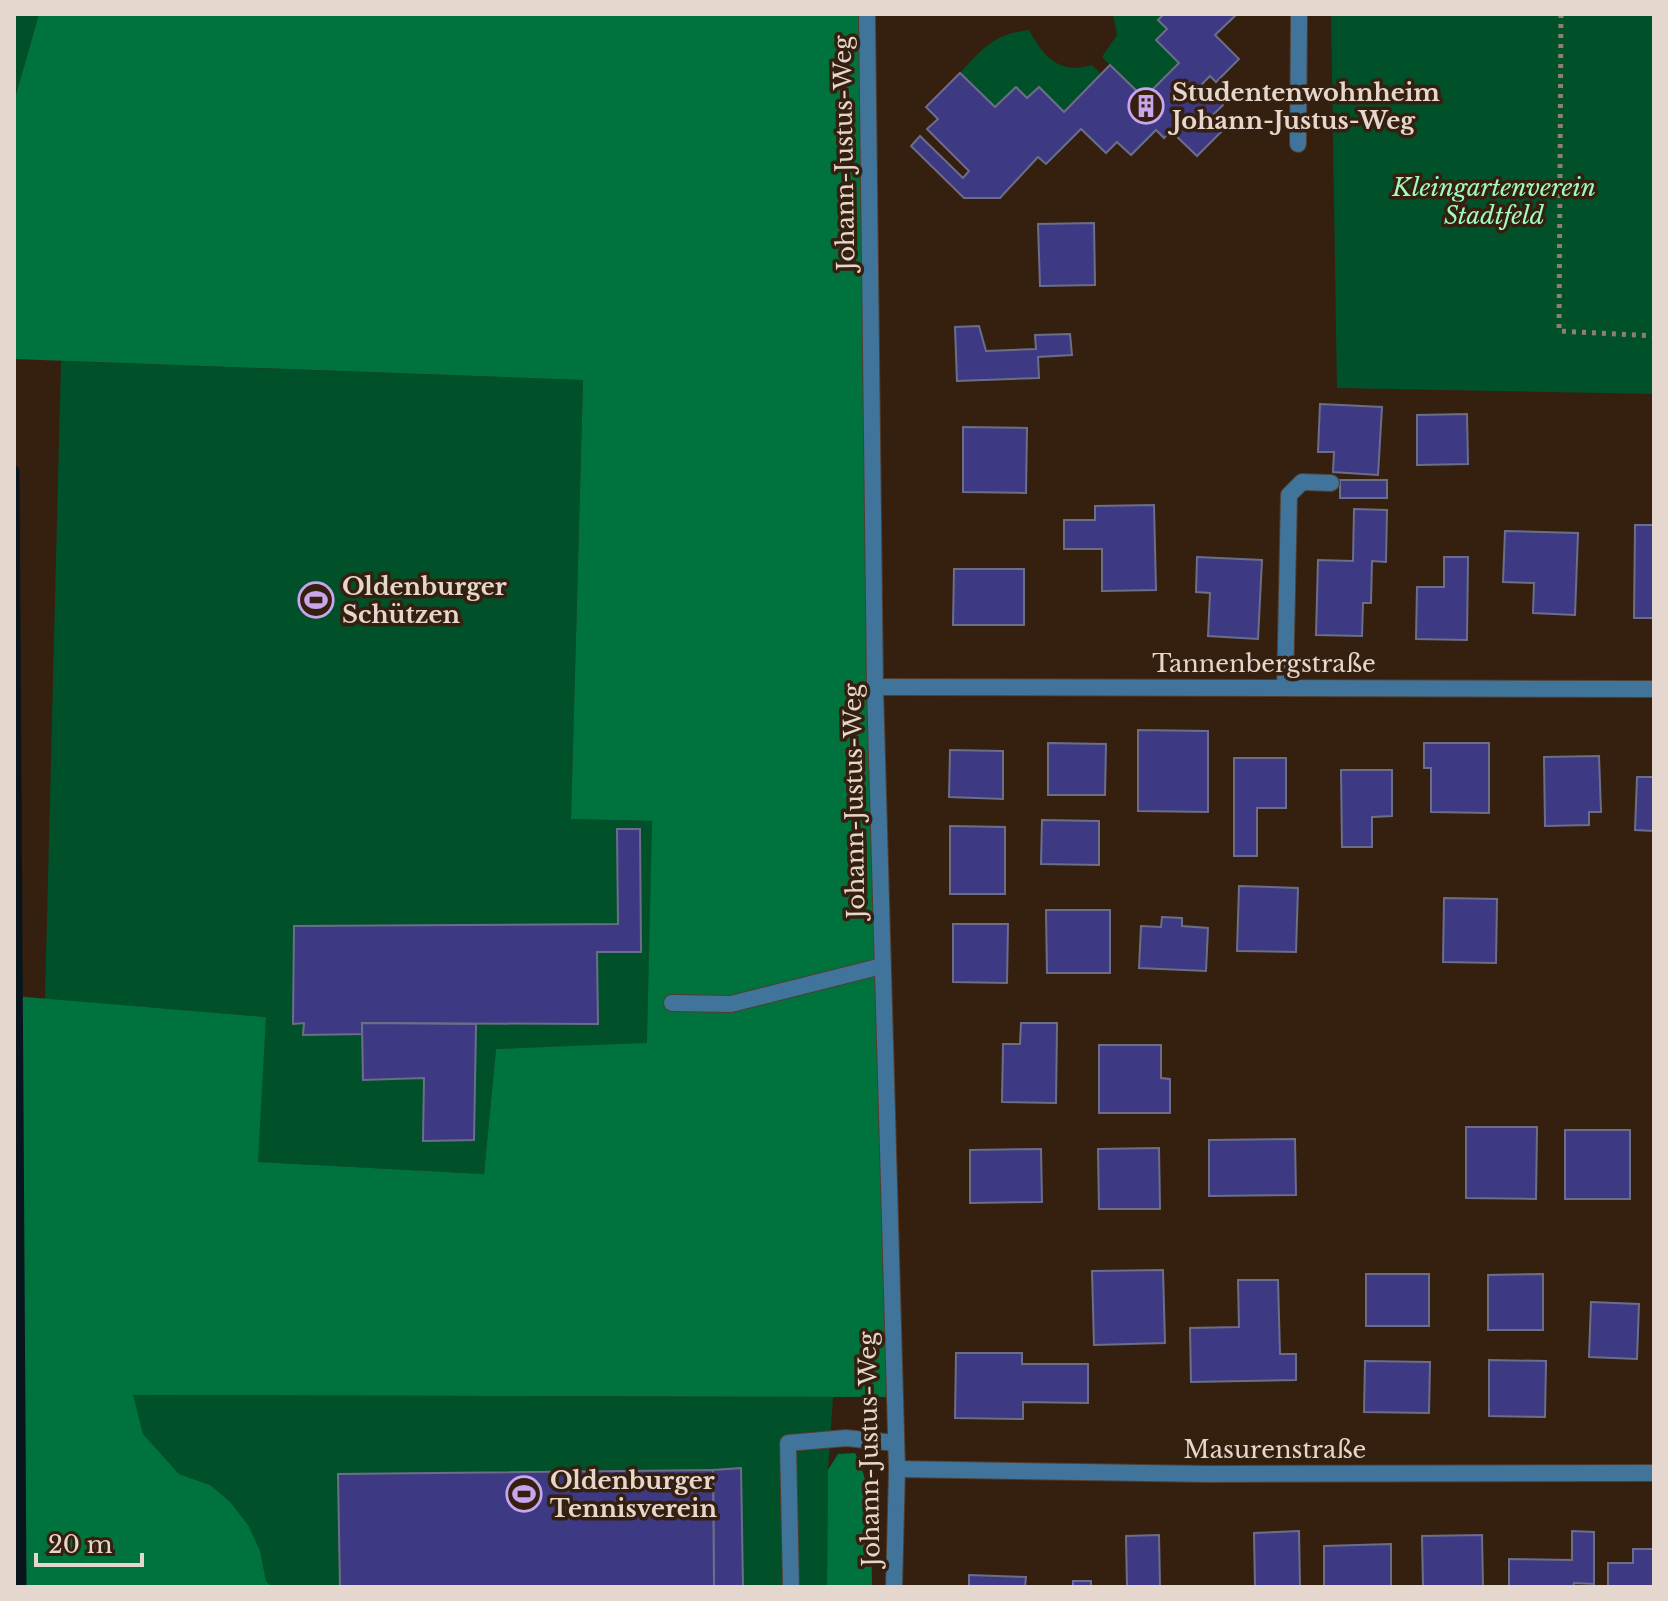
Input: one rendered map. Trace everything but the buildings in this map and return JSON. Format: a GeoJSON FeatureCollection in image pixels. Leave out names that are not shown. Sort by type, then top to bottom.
{"type":"FeatureCollection","features":[{"type":"Feature","properties":{"kind":"street","name":"Johann-Justus-Weg"},"geometry":{"type":"LineString","coordinates":[[867,14],[875,687],[897,1469],[894,1587]]}},
{"type":"Feature","properties":{"kind":"street"},"geometry":{"type":"LineString","coordinates":[[1298,144],[1299,14]]}},
{"type":"Feature","properties":{"kind":"street"},"geometry":{"type":"LineString","coordinates":[[1285,688],[1289,495],[1302,482],[1331,483]]}},
{"type":"Feature","properties":{"kind":"street","name":"Tannenbergstraße"},"geometry":{"type":"LineString","coordinates":[[875,687],[1654,689]]}},
{"type":"Feature","properties":{"kind":"street"},"geometry":{"type":"LineString","coordinates":[[672,1003],[731,1004],[882,966]]}},
{"type":"Feature","properties":{"kind":"street"},"geometry":{"type":"LineString","coordinates":[[791,1587],[788,1443],[846,1438],[896,1443]]}},
{"type":"Feature","properties":{"kind":"street","name":"Masurenstraße"},"geometry":{"type":"LineString","coordinates":[[897,1469],[1193,1474],[1654,1473]]}},
{"type":"Feature","properties":{"kind":"path"},"geometry":{"type":"LineString","coordinates":[[1561,14],[1559,331],[1654,336]]}},
{"type":"Feature","properties":{"kind":"green space"},"geometry":{"type":"Polygon","coordinates":[[[14,14],[39,14],[14,102],[14,14]]]}},
{"type":"Feature","properties":{"kind":"green space"},"geometry":{"type":"Polygon","coordinates":[[[39,14],[867,14],[894,1397],[133,1395],[143,1434],[179,1474],[210,1485],[230,1502],[248,1525],[260,1551],[266,1581],[272,1587],[20,1587],[19,1399],[14,1359],[14,996],[266,1017],[258,1162],[484,1174],[496,1049],[647,1043],[652,821],[571,819],[583,380],[14,359],[14,102],[39,14]]]}},
{"type":"Feature","properties":{"kind":"green space"},"geometry":{"type":"Polygon","coordinates":[[[1113,14],[1164,14],[1158,20],[1167,29],[1156,40],[1179,63],[1144,98],[1102,57],[1117,35],[1113,14]]]}},
{"type":"Feature","properties":{"kind":"green space","name":"Kleingartenverein Stadtfeld"},"geometry":{"type":"Polygon","coordinates":[[[1331,14],[1654,14],[1654,394],[1337,388],[1331,14]]]}},
{"type":"Feature","properties":{"kind":"green space"},"geometry":{"type":"Polygon","coordinates":[[[1029,30],[1040,48],[1054,61],[1071,68],[1092,65],[1101,74],[1064,112],[1039,87],[1027,98],[1015,87],[995,107],[960,73],[998,39],[1029,30]]]}},
{"type":"Feature","properties":{"kind":"green space","name":"Oldenburger Schützen"},"geometry":{"type":"Polygon","coordinates":[[[61,361],[583,380],[571,819],[652,821],[648,1044],[496,1049],[484,1174],[257,1162],[266,1017],[45,999],[61,361]]]}},
{"type":"Feature","properties":{"kind":"green space"},"geometry":{"type":"Polygon","coordinates":[[[14,1359],[19,1399],[25,1587],[14,1587],[14,1359]]]}},
{"type":"Feature","properties":{"kind":"green space","name":"Oldenburger Tennisverein"},"geometry":{"type":"Polygon","coordinates":[[[132,1395],[833,1397],[828,1470],[827,1587],[272,1587],[266,1581],[260,1551],[210,1485],[179,1474],[143,1434],[132,1395]]]}},
{"type":"Feature","properties":{"kind":"green space"},"geometry":{"type":"Polygon","coordinates":[[[855,1453],[869,1502],[872,1587],[827,1587],[828,1470],[838,1454],[855,1453]]]}},
{"type":"Feature","properties":{"kind":"waterway"},"geometry":{"type":"LineString","coordinates":[[14,471],[21,1587]]}},
{"type":"Feature","properties":{"kind":"place","name":"Studentenwohnheim Johann-Justus-Weg"},"geometry":{"type":"Point","coordinates":[1146,106]}},
{"type":"Feature","properties":{"kind":"place","name":"Oldenburger Schützen"},"geometry":{"type":"Point","coordinates":[316,600]}},
{"type":"Feature","properties":{"kind":"place","name":"Oldenburger Tennisverein"},"geometry":{"type":"Point","coordinates":[524,1494]}}]}
